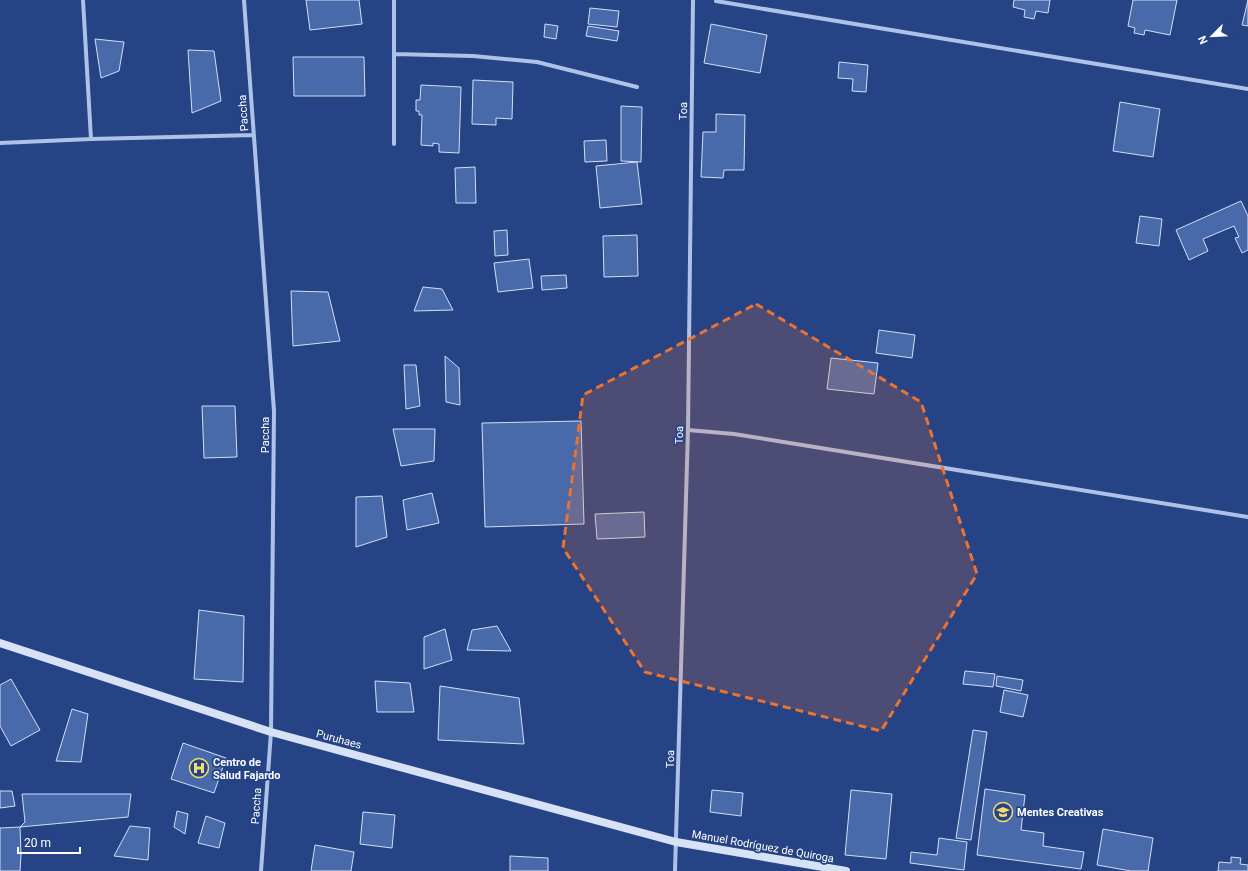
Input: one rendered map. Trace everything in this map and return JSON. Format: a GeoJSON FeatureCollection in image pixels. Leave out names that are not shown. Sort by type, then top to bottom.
{"type":"FeatureCollection","features":[{"type":"Feature","properties":{"kind":"street"},"geometry":{"type":"LineString","coordinates":[[83,0],[91,139]]}},
{"type":"Feature","properties":{"kind":"street","name":"Paccha"},"geometry":{"type":"LineString","coordinates":[[244,0],[274,411],[271,732],[261,871]]}},
{"type":"Feature","properties":{"kind":"street"},"geometry":{"type":"LineString","coordinates":[[394,0],[394,144]]}},
{"type":"Feature","properties":{"kind":"street","name":"Toa"},"geometry":{"type":"LineString","coordinates":[[675,871],[688,430],[693,0]]}},
{"type":"Feature","properties":{"kind":"street"},"geometry":{"type":"LineString","coordinates":[[716,1],[1248,89]]}},
{"type":"Feature","properties":{"kind":"street"},"geometry":{"type":"LineString","coordinates":[[394,54],[473,56],[537,62],[637,87]]}},
{"type":"Feature","properties":{"kind":"street"},"geometry":{"type":"LineString","coordinates":[[0,143],[254,135]]}},
{"type":"Feature","properties":{"kind":"street"},"geometry":{"type":"LineString","coordinates":[[688,430],[734,434],[1248,517]]}},
{"type":"Feature","properties":{"kind":"street","name":"Puruhaes"},"geometry":{"type":"LineString","coordinates":[[0,643],[271,732],[676,842]]}},
{"type":"Feature","properties":{"kind":"street","name":"Manuel Rodríguez de Quiroga"},"geometry":{"type":"LineString","coordinates":[[676,842],[846,871]]}},
{"type":"Feature","properties":{"kind":"highlighted area"},"geometry":{"type":"Polygon","coordinates":[[[756,304],[921,402],[977,574],[881,731],[645,672],[563,548],[583,395],[756,304]]]}},
{"type":"Feature","properties":{"kind":"building"},"geometry":{"type":"Polygon","coordinates":[[[306,0],[359,0],[362,24],[310,30],[306,0]]]}},
{"type":"Feature","properties":{"kind":"building"},"geometry":{"type":"Polygon","coordinates":[[[1014,0],[1050,0],[1048,13],[1036,11],[1034,19],[1024,17],[1025,10],[1013,7],[1014,0]]]}},
{"type":"Feature","properties":{"kind":"building"},"geometry":{"type":"Polygon","coordinates":[[[1133,0],[1177,0],[1170,35],[1145,30],[1144,35],[1134,33],[1135,28],[1128,26],[1133,0]]]}},
{"type":"Feature","properties":{"kind":"building"},"geometry":{"type":"Polygon","coordinates":[[[1248,0],[1248,26],[1242,25],[1248,0]]]}},
{"type":"Feature","properties":{"kind":"building"},"geometry":{"type":"Polygon","coordinates":[[[590,8],[619,11],[617,27],[588,24],[590,8]]]}},
{"type":"Feature","properties":{"kind":"building"},"geometry":{"type":"Polygon","coordinates":[[[545,24],[558,26],[556,39],[544,37],[545,24]]]}},
{"type":"Feature","properties":{"kind":"building"},"geometry":{"type":"Polygon","coordinates":[[[711,24],[767,35],[760,73],[704,63],[711,24]]]}},
{"type":"Feature","properties":{"kind":"building"},"geometry":{"type":"Polygon","coordinates":[[[588,26],[619,31],[617,41],[586,36],[588,26]]]}},
{"type":"Feature","properties":{"kind":"building"},"geometry":{"type":"Polygon","coordinates":[[[95,39],[124,42],[119,71],[101,78],[95,39]]]}},
{"type":"Feature","properties":{"kind":"building"},"geometry":{"type":"Polygon","coordinates":[[[188,50],[214,51],[221,101],[192,113],[188,50]]]}},
{"type":"Feature","properties":{"kind":"building"},"geometry":{"type":"Polygon","coordinates":[[[293,57],[364,57],[365,96],[294,96],[293,57]]]}},
{"type":"Feature","properties":{"kind":"building"},"geometry":{"type":"Polygon","coordinates":[[[839,62],[868,65],[866,92],[852,91],[853,79],[838,78],[839,62]]]}},
{"type":"Feature","properties":{"kind":"building"},"geometry":{"type":"Polygon","coordinates":[[[473,80],[513,82],[512,119],[496,118],[496,125],[472,124],[473,80]]]}},
{"type":"Feature","properties":{"kind":"building"},"geometry":{"type":"Polygon","coordinates":[[[421,85],[461,87],[459,153],[439,152],[439,144],[433,143],[433,146],[421,145],[422,115],[419,115],[419,111],[416,111],[416,100],[420,100],[421,85]]]}},
{"type":"Feature","properties":{"kind":"building"},"geometry":{"type":"Polygon","coordinates":[[[1120,102],[1160,109],[1153,157],[1113,151],[1120,102]]]}},
{"type":"Feature","properties":{"kind":"building"},"geometry":{"type":"Polygon","coordinates":[[[621,106],[642,107],[641,162],[621,161],[621,106]]]}},
{"type":"Feature","properties":{"kind":"building"},"geometry":{"type":"Polygon","coordinates":[[[716,114],[745,115],[744,170],[724,170],[723,178],[701,177],[703,132],[716,132],[716,114]]]}},
{"type":"Feature","properties":{"kind":"building"},"geometry":{"type":"Polygon","coordinates":[[[606,140],[607,161],[585,162],[584,141],[606,140]]]}},
{"type":"Feature","properties":{"kind":"building"},"geometry":{"type":"Polygon","coordinates":[[[637,162],[642,204],[600,208],[596,166],[637,162]]]}},
{"type":"Feature","properties":{"kind":"building"},"geometry":{"type":"Polygon","coordinates":[[[475,167],[476,203],[456,203],[455,168],[475,167]]]}},
{"type":"Feature","properties":{"kind":"building"},"geometry":{"type":"Polygon","coordinates":[[[1241,201],[1248,216],[1248,250],[1242,253],[1235,238],[1239,237],[1234,226],[1203,239],[1208,251],[1189,260],[1176,230],[1241,201]]]}},
{"type":"Feature","properties":{"kind":"building"},"geometry":{"type":"Polygon","coordinates":[[[1140,216],[1162,219],[1159,246],[1136,243],[1140,216]]]}},
{"type":"Feature","properties":{"kind":"building"},"geometry":{"type":"Polygon","coordinates":[[[507,230],[508,255],[495,256],[494,231],[507,230]]]}},
{"type":"Feature","properties":{"kind":"building"},"geometry":{"type":"Polygon","coordinates":[[[637,235],[638,276],[604,277],[603,236],[637,235]]]}},
{"type":"Feature","properties":{"kind":"building"},"geometry":{"type":"Polygon","coordinates":[[[529,259],[533,288],[498,292],[494,263],[529,259]]]}},
{"type":"Feature","properties":{"kind":"building"},"geometry":{"type":"Polygon","coordinates":[[[566,275],[567,288],[542,290],[541,276],[566,275]]]}},
{"type":"Feature","properties":{"kind":"building"},"geometry":{"type":"Polygon","coordinates":[[[423,287],[442,289],[453,310],[414,311],[423,287]]]}},
{"type":"Feature","properties":{"kind":"building"},"geometry":{"type":"Polygon","coordinates":[[[291,291],[328,292],[340,341],[293,346],[291,291]]]}},
{"type":"Feature","properties":{"kind":"building"},"geometry":{"type":"Polygon","coordinates":[[[879,330],[915,335],[912,358],[876,353],[879,330]]]}},
{"type":"Feature","properties":{"kind":"building"},"geometry":{"type":"Polygon","coordinates":[[[445,356],[459,368],[460,405],[446,402],[445,356]]]}},
{"type":"Feature","properties":{"kind":"building"},"geometry":{"type":"Polygon","coordinates":[[[831,358],[878,363],[874,394],[827,389],[831,358]]]}},
{"type":"Feature","properties":{"kind":"building"},"geometry":{"type":"Polygon","coordinates":[[[404,365],[416,365],[420,406],[406,409],[404,365]]]}},
{"type":"Feature","properties":{"kind":"building"},"geometry":{"type":"Polygon","coordinates":[[[202,406],[235,406],[237,457],[204,458],[202,406]]]}},
{"type":"Feature","properties":{"kind":"building"},"geometry":{"type":"Polygon","coordinates":[[[581,421],[584,524],[485,527],[482,423],[581,421]]]}},
{"type":"Feature","properties":{"kind":"building"},"geometry":{"type":"Polygon","coordinates":[[[393,429],[435,429],[434,461],[401,466],[393,429]]]}},
{"type":"Feature","properties":{"kind":"building"},"geometry":{"type":"Polygon","coordinates":[[[432,493],[439,523],[407,530],[403,500],[432,493]]]}},
{"type":"Feature","properties":{"kind":"building"},"geometry":{"type":"Polygon","coordinates":[[[382,496],[387,537],[356,547],[356,497],[382,496]]]}},
{"type":"Feature","properties":{"kind":"building"},"geometry":{"type":"Polygon","coordinates":[[[644,512],[645,537],[597,539],[595,514],[644,512]]]}},
{"type":"Feature","properties":{"kind":"building"},"geometry":{"type":"Polygon","coordinates":[[[199,610],[244,616],[243,682],[194,679],[199,610]]]}},
{"type":"Feature","properties":{"kind":"building"},"geometry":{"type":"Polygon","coordinates":[[[497,626],[511,651],[467,650],[472,630],[497,626]]]}},
{"type":"Feature","properties":{"kind":"building"},"geometry":{"type":"Polygon","coordinates":[[[445,629],[452,660],[424,669],[424,637],[445,629]]]}},
{"type":"Feature","properties":{"kind":"building"},"geometry":{"type":"Polygon","coordinates":[[[965,671],[995,674],[993,687],[963,684],[965,671]]]}},
{"type":"Feature","properties":{"kind":"building"},"geometry":{"type":"Polygon","coordinates":[[[997,676],[1023,680],[1021,691],[996,686],[997,676]]]}},
{"type":"Feature","properties":{"kind":"building"},"geometry":{"type":"Polygon","coordinates":[[[11,679],[40,730],[11,746],[0,726],[0,685],[11,679]]]}},
{"type":"Feature","properties":{"kind":"building"},"geometry":{"type":"Polygon","coordinates":[[[375,681],[410,683],[414,712],[377,712],[375,681]]]}},
{"type":"Feature","properties":{"kind":"building"},"geometry":{"type":"Polygon","coordinates":[[[440,686],[519,698],[524,744],[438,740],[440,686]]]}},
{"type":"Feature","properties":{"kind":"building"},"geometry":{"type":"Polygon","coordinates":[[[1004,690],[1028,695],[1023,717],[1000,712],[1004,690]]]}},
{"type":"Feature","properties":{"kind":"building"},"geometry":{"type":"Polygon","coordinates":[[[72,709],[88,714],[81,762],[56,761],[72,709]]]}},
{"type":"Feature","properties":{"kind":"building"},"geometry":{"type":"Polygon","coordinates":[[[973,730],[987,732],[971,840],[956,838],[973,730]]]}},
{"type":"Feature","properties":{"kind":"building","name":"Centro de Salud Fajardo"},"geometry":{"type":"Polygon","coordinates":[[[183,743],[226,758],[214,793],[171,779],[183,743]]]}},
{"type":"Feature","properties":{"kind":"building","name":"Mentes Creativas"},"geometry":{"type":"Polygon","coordinates":[[[985,789],[1025,795],[1021,830],[1044,833],[1043,846],[1084,852],[1081,869],[977,855],[985,789]]]}},
{"type":"Feature","properties":{"kind":"building"},"geometry":{"type":"Polygon","coordinates":[[[712,790],[743,793],[741,816],[710,812],[712,790]]]}},
{"type":"Feature","properties":{"kind":"building"},"geometry":{"type":"Polygon","coordinates":[[[851,790],[892,794],[886,859],[845,855],[851,790]]]}},
{"type":"Feature","properties":{"kind":"building"},"geometry":{"type":"Polygon","coordinates":[[[0,791],[12,791],[15,806],[0,808],[0,791]]]}},
{"type":"Feature","properties":{"kind":"building"},"geometry":{"type":"Polygon","coordinates":[[[22,794],[131,794],[128,817],[20,827],[25,822],[22,794]]]}},
{"type":"Feature","properties":{"kind":"building"},"geometry":{"type":"Polygon","coordinates":[[[177,811],[188,814],[185,834],[174,827],[177,811]]]}},
{"type":"Feature","properties":{"kind":"building"},"geometry":{"type":"Polygon","coordinates":[[[363,812],[395,815],[392,848],[360,844],[363,812]]]}},
{"type":"Feature","properties":{"kind":"building"},"geometry":{"type":"Polygon","coordinates":[[[206,816],[225,823],[219,848],[198,843],[206,816]]]}},
{"type":"Feature","properties":{"kind":"building"},"geometry":{"type":"Polygon","coordinates":[[[130,826],[150,828],[148,860],[114,856],[130,826]]]}},
{"type":"Feature","properties":{"kind":"building"},"geometry":{"type":"Polygon","coordinates":[[[20,827],[20,871],[0,871],[0,828],[20,827]]]}},
{"type":"Feature","properties":{"kind":"building"},"geometry":{"type":"Polygon","coordinates":[[[1103,829],[1153,838],[1148,871],[1131,871],[1097,865],[1103,829]]]}},
{"type":"Feature","properties":{"kind":"building"},"geometry":{"type":"Polygon","coordinates":[[[939,838],[967,842],[964,870],[910,863],[911,852],[937,855],[939,838]]]}},
{"type":"Feature","properties":{"kind":"building"},"geometry":{"type":"Polygon","coordinates":[[[315,845],[354,852],[351,871],[311,871],[315,845]]]}},
{"type":"Feature","properties":{"kind":"building"},"geometry":{"type":"Polygon","coordinates":[[[510,856],[548,858],[548,871],[510,871],[510,856]]]}},
{"type":"Feature","properties":{"kind":"building"},"geometry":{"type":"Polygon","coordinates":[[[1231,857],[1241,858],[1240,864],[1248,865],[1248,871],[1218,871],[1219,862],[1231,863],[1231,857]]]}},
{"type":"Feature","properties":{"kind":"place","name":"Centro de Salud Fajardo"},"geometry":{"type":"Point","coordinates":[199,768]}},
{"type":"Feature","properties":{"kind":"place","name":"Mentes Creativas"},"geometry":{"type":"Point","coordinates":[1003,812]}}]}
